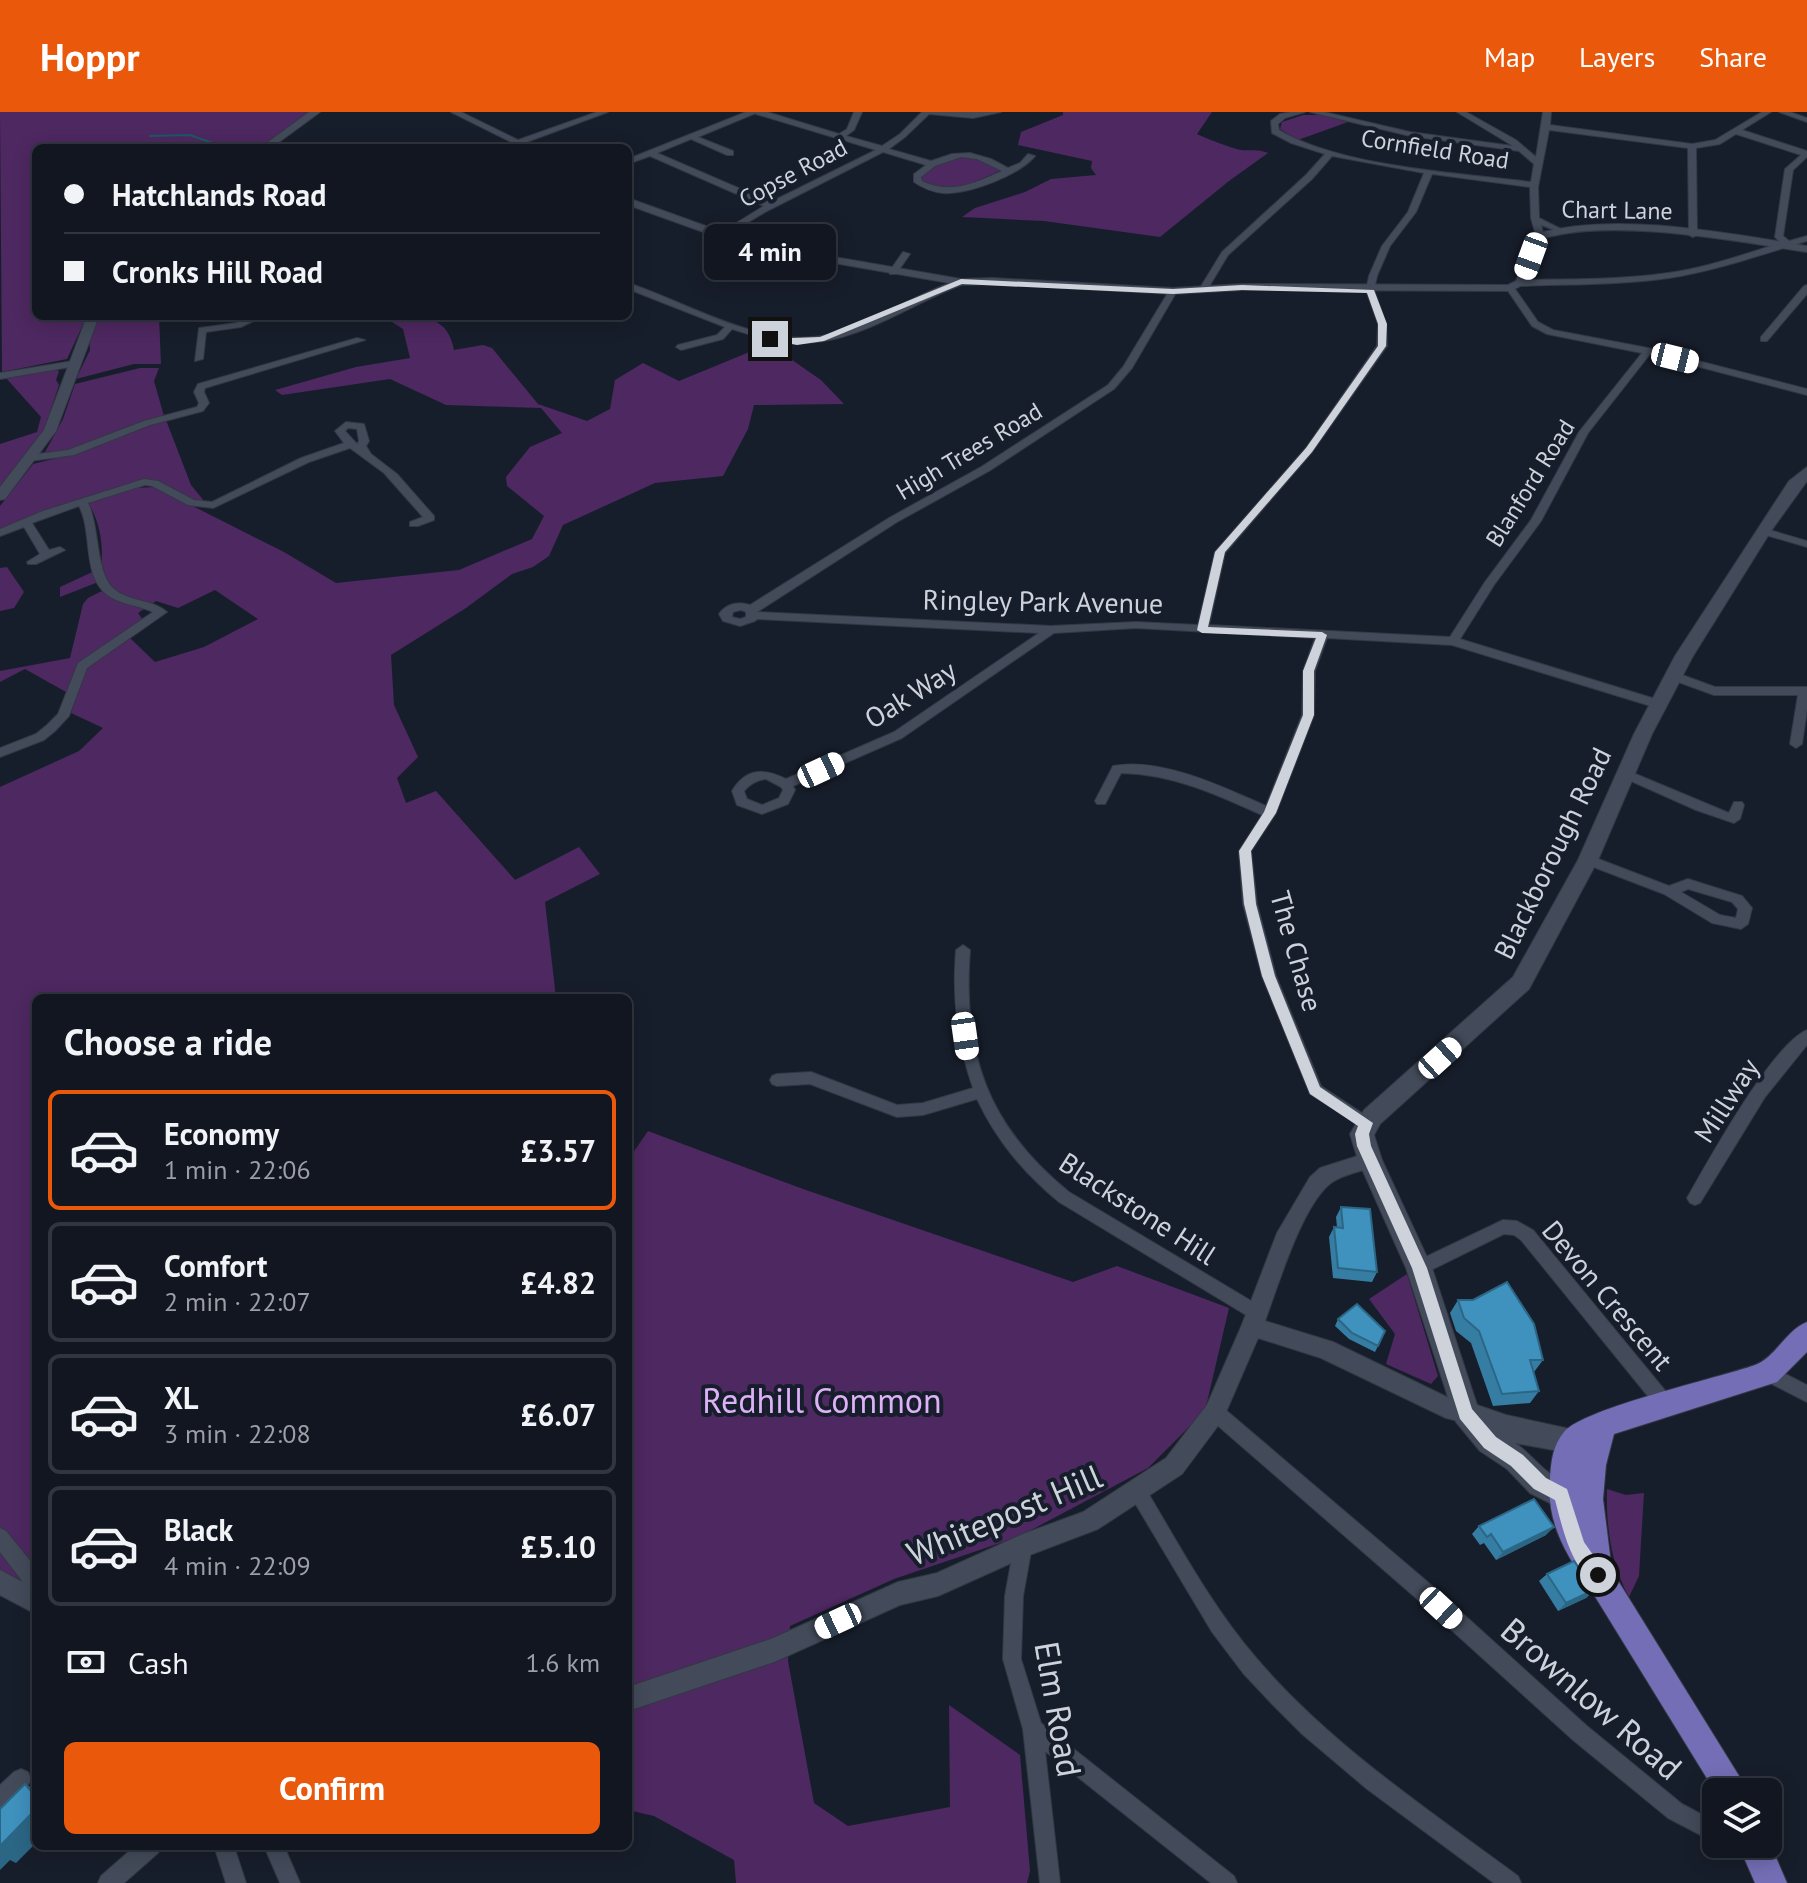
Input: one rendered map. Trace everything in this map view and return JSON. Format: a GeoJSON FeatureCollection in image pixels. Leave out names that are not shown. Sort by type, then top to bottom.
{"type":"FeatureCollection","features":[{"type":"Feature","properties":{"kind":"main road","name":"Blackborough Road"},"geometry":{"type":"LineString","coordinates":[[1366,1123],[1521,983],[1588,860],[1658,704],[1763,531],[1795,484],[1807,472]]}},
{"type":"Feature","properties":{"kind":"main road"},"geometry":{"type":"LineString","coordinates":[[1366,1123],[1362,1134],[1370,1160],[1395,1209],[1419,1268],[1466,1413],[1490,1442],[1517,1460],[1540,1483],[1579,1485]]}},
{"type":"Feature","properties":{"kind":"main road"},"geometry":{"type":"LineString","coordinates":[[1579,1485],[1565,1457],[1580,1436],[1768,1373],[1807,1334]]}},
{"type":"Feature","properties":{"kind":"main road"},"geometry":{"type":"LineString","coordinates":[[1466,1413],[1506,1428],[1574,1441]]}},
{"type":"Feature","properties":{"kind":"main road"},"geometry":{"type":"LineString","coordinates":[[1603,1427],[1579,1485],[1577,1547],[1598,1575],[1724,1778]]}},
{"type":"Feature","properties":{"kind":"main road"},"geometry":{"type":"LineString","coordinates":[[1517,1460],[1526,1431]]}},
{"type":"Feature","properties":{"kind":"main road"},"geometry":{"type":"LineString","coordinates":[[1760,1858],[1771,1883]]}},
{"type":"Feature","properties":{"kind":"street"},"geometry":{"type":"LineString","coordinates":[[271,144],[315,112]]}},
{"type":"Feature","properties":{"kind":"street"},"geometry":{"type":"LineString","coordinates":[[455,112],[522,144]]}},
{"type":"Feature","properties":{"kind":"street"},"geometry":{"type":"LineString","coordinates":[[519,142],[604,112]]}},
{"type":"Feature","properties":{"kind":"street"},"geometry":{"type":"LineString","coordinates":[[632,160],[756,112],[932,164]]}},
{"type":"Feature","properties":{"kind":"street"},"geometry":{"type":"LineString","coordinates":[[840,136],[850,130],[858,112]]}},
{"type":"Feature","properties":{"kind":"street"},"geometry":{"type":"LineString","coordinates":[[929,112],[983,116],[997,112]]}},
{"type":"Feature","properties":{"kind":"street","name":"Copse Road"},"geometry":{"type":"LineString","coordinates":[[723,235],[772,206],[884,149],[929,112]]}},
{"type":"Feature","properties":{"kind":"street","name":"Cornfield Road"},"geometry":{"type":"LineString","coordinates":[[1301,112],[1278,119],[1274,123],[1275,131],[1294,142],[1331,152],[1429,171],[1532,185]]}},
{"type":"Feature","properties":{"kind":"street"},"geometry":{"type":"LineString","coordinates":[[1314,112],[1410,134],[1521,149]]}},
{"type":"Feature","properties":{"kind":"street"},"geometry":{"type":"LineString","coordinates":[[1461,112],[1521,149],[1539,164]]}},
{"type":"Feature","properties":{"kind":"street"},"geometry":{"type":"LineString","coordinates":[[1540,236],[1532,185],[1547,127],[1547,112]]}},
{"type":"Feature","properties":{"kind":"street"},"geometry":{"type":"LineString","coordinates":[[1547,127],[1692,146],[1717,142],[1767,112]]}},
{"type":"Feature","properties":{"kind":"street"},"geometry":{"type":"LineString","coordinates":[[1783,112],[1807,120]]}},
{"type":"Feature","properties":{"kind":"street"},"geometry":{"type":"LineString","coordinates":[[1736,131],[1807,154]]}},
{"type":"Feature","properties":{"kind":"street"},"geometry":{"type":"LineString","coordinates":[[692,137],[730,153]]}},
{"type":"Feature","properties":{"kind":"street"},"geometry":{"type":"LineString","coordinates":[[1692,146],[1693,235]]}},
{"type":"Feature","properties":{"kind":"street"},"geometry":{"type":"LineString","coordinates":[[1204,288],[1225,254],[1309,177],[1331,152]]}},
{"type":"Feature","properties":{"kind":"street"},"geometry":{"type":"LineString","coordinates":[[650,153],[772,206]]}},
{"type":"Feature","properties":{"kind":"street"},"geometry":{"type":"LineString","coordinates":[[1007,171],[976,155],[959,153],[932,164],[917,176],[918,182],[927,188],[957,192],[1023,165],[1031,156]]}},
{"type":"Feature","properties":{"kind":"street"},"geometry":{"type":"LineString","coordinates":[[1782,244],[1779,237],[1789,169],[1807,154]]}},
{"type":"Feature","properties":{"kind":"street"},"geometry":{"type":"LineString","coordinates":[[1202,630],[1220,552],[1309,450],[1382,346],[1382,324],[1370,290],[1386,246],[1412,212],[1429,171]]}},
{"type":"Feature","properties":{"kind":"street"},"geometry":{"type":"LineString","coordinates":[[632,202],[723,235],[793,253],[893,272],[961,282],[1173,291],[1204,288],[1370,290],[1638,279],[1721,264],[1807,238]]}},
{"type":"Feature","properties":{"kind":"street"},"geometry":{"type":"LineString","coordinates":[[1539,221],[1557,229]]}},
{"type":"Feature","properties":{"kind":"street","name":"Chart Lane"},"geometry":{"type":"LineString","coordinates":[[1515,285],[1540,236],[1557,229],[1613,229],[1693,235],[1807,249]]}},
{"type":"Feature","properties":{"kind":"street"},"geometry":{"type":"LineString","coordinates":[[893,272],[906,254]]}},
{"type":"Feature","properties":{"kind":"street"},"geometry":{"type":"LineString","coordinates":[[632,288],[770,339],[797,342],[821,339],[961,282]]}},
{"type":"Feature","properties":{"kind":"street"},"geometry":{"type":"LineString","coordinates":[[1515,285],[1535,324],[1541,328],[1648,351],[1807,392]]}},
{"type":"Feature","properties":{"kind":"street"},"geometry":{"type":"LineString","coordinates":[[1764,339],[1807,288]]}},
{"type":"Feature","properties":{"kind":"street","name":"High Trees Road"},"geometry":{"type":"LineString","coordinates":[[752,612],[893,520],[985,469],[1111,387],[1127,368],[1173,291]]}},
{"type":"Feature","properties":{"kind":"street"},"geometry":{"type":"LineString","coordinates":[[0,496],[50,431],[91,320]]}},
{"type":"Feature","properties":{"kind":"street"},"geometry":{"type":"LineString","coordinates":[[198,359],[202,326],[238,325],[250,320]]}},
{"type":"Feature","properties":{"kind":"street"},"geometry":{"type":"LineString","coordinates":[[681,347],[720,337],[731,325]]}},
{"type":"Feature","properties":{"kind":"street"},"geometry":{"type":"LineString","coordinates":[[30,458],[70,453],[157,419],[200,409],[204,403],[199,392],[201,386],[360,340]]}},
{"type":"Feature","properties":{"kind":"street","name":"Blanford Road"},"geometry":{"type":"LineString","coordinates":[[1453,641],[1489,584],[1536,521],[1584,432],[1648,351]]}},
{"type":"Feature","properties":{"kind":"street"},"geometry":{"type":"LineString","coordinates":[[0,376],[73,364]]}},
{"type":"Feature","properties":{"kind":"street"},"geometry":{"type":"LineString","coordinates":[[366,453],[348,445],[340,431],[346,425],[361,426],[364,441],[361,446],[366,453],[435,517],[414,524]]}},
{"type":"Feature","properties":{"kind":"street"},"geometry":{"type":"LineString","coordinates":[[0,533],[144,482],[154,483],[192,503],[213,505],[305,460],[348,445]]}},
{"type":"Feature","properties":{"kind":"street"},"geometry":{"type":"LineString","coordinates":[[0,753],[40,737],[51,728],[63,716],[82,666],[161,612],[113,594],[104,587],[97,567],[92,523],[82,502]]}},
{"type":"Feature","properties":{"kind":"street"},"geometry":{"type":"LineString","coordinates":[[26,522],[46,555]]}},
{"type":"Feature","properties":{"kind":"street"},"geometry":{"type":"LineString","coordinates":[[1763,531],[1807,544]]}},
{"type":"Feature","properties":{"kind":"street"},"geometry":{"type":"LineString","coordinates":[[32,562],[60,550]]}},
{"type":"Feature","properties":{"kind":"street","name":"Ringley Park Avenue"},"geometry":{"type":"LineString","coordinates":[[752,612],[1051,630],[1136,625],[1453,641],[1658,704]]}},
{"type":"Feature","properties":{"kind":"street","name":"Oak Way"},"geometry":{"type":"LineString","coordinates":[[786,784],[898,735],[1051,630]]}},
{"type":"Feature","properties":{"kind":"street","name":"The Chase"},"geometry":{"type":"LineString","coordinates":[[1322,635],[1309,671],[1308,715],[1270,813],[1245,851],[1250,904],[1269,976],[1315,1090],[1366,1123]]}},
{"type":"Feature","properties":{"kind":"street"},"geometry":{"type":"LineString","coordinates":[[1674,676],[1714,691],[1806,691],[1796,744]]}},
{"type":"Feature","properties":{"kind":"street"},"geometry":{"type":"LineString","coordinates":[[1101,801],[1117,769],[1142,768],[1186,776],[1270,813]]}},
{"type":"Feature","properties":{"kind":"street"},"geometry":{"type":"LineString","coordinates":[[1626,774],[1734,819],[1738,805]]}},
{"type":"Feature","properties":{"kind":"street"},"geometry":{"type":"LineString","coordinates":[[1588,860],[1669,891],[1717,919],[1741,924],[1745,908],[1737,899],[1688,884],[1669,891]]}},
{"type":"Feature","properties":{"kind":"street","name":"Blackstone Hill"},"geometry":{"type":"LineString","coordinates":[[963,950],[959,975],[968,1058],[981,1092],[1004,1136],[1027,1165],[1062,1196],[1255,1320]]}},
{"type":"Feature","properties":{"kind":"street","name":"Millway"},"geometry":{"type":"LineString","coordinates":[[1695,1198],[1725,1146],[1786,1056],[1807,1036]]}},
{"type":"Feature","properties":{"kind":"street"},"geometry":{"type":"LineString","coordinates":[[777,1080],[811,1078],[897,1111],[923,1109],[981,1092]]}},
{"type":"Feature","properties":{"kind":"street"},"geometry":{"type":"LineString","coordinates":[[1370,1160],[1327,1174],[1317,1183],[1287,1233],[1255,1320],[1325,1349],[1446,1408],[1466,1413]]}},
{"type":"Feature","properties":{"kind":"street","name":"Devon Crescent"},"geometry":{"type":"LineString","coordinates":[[1419,1268],[1503,1227],[1517,1228],[1527,1235],[1666,1405]]}},
{"type":"Feature","properties":{"kind":"street","name":"Whitepost Hill"},"geometry":{"type":"LineString","coordinates":[[632,1698],[774,1650],[898,1594],[938,1584],[1023,1546],[1090,1521],[1138,1492],[1174,1466],[1215,1412],[1255,1320]]}},
{"type":"Feature","properties":{"kind":"street"},"geometry":{"type":"LineString","coordinates":[[1768,1373],[1807,1394]]}},
{"type":"Feature","properties":{"kind":"street","name":"Brownlow Road"},"geometry":{"type":"LineString","coordinates":[[1215,1412],[1423,1591],[1580,1733],[1675,1811],[1702,1825]]}},
{"type":"Feature","properties":{"kind":"street"},"geometry":{"type":"LineString","coordinates":[[1138,1492],[1209,1609],[1249,1665],[1339,1756],[1511,1883]]}},
{"type":"Feature","properties":{"kind":"street"},"geometry":{"type":"LineString","coordinates":[[0,1537],[32,1578]]}},
{"type":"Feature","properties":{"kind":"street","name":"Elm Road"},"geometry":{"type":"LineString","coordinates":[[1023,1546],[1014,1596],[1012,1659],[1033,1729],[1050,1883]]}},
{"type":"Feature","properties":{"kind":"street"},"geometry":{"type":"LineString","coordinates":[[0,1582],[32,1600]]}},
{"type":"Feature","properties":{"kind":"street"},"geometry":{"type":"LineString","coordinates":[[1033,1729],[1227,1883]]}},
{"type":"Feature","properties":{"kind":"street"},"geometry":{"type":"LineString","coordinates":[[0,1799],[21,1779]]}},
{"type":"Feature","properties":{"kind":"street"},"geometry":{"type":"LineString","coordinates":[[108,1883],[146,1850]]}},
{"type":"Feature","properties":{"kind":"street"},"geometry":{"type":"LineString","coordinates":[[225,1850],[236,1883]]}},
{"type":"Feature","properties":{"kind":"street"},"geometry":{"type":"LineString","coordinates":[[276,1850],[290,1883]]}},
{"type":"Feature","properties":{"kind":"green space"},"geometry":{"type":"Polygon","coordinates":[[[0,112],[311,112],[267,144],[32,144],[32,320],[85,320],[67,359],[2,372],[0,112]]]}},
{"type":"Feature","properties":{"kind":"green space"},"geometry":{"type":"Polygon","coordinates":[[[1063,112],[1212,112],[1197,134],[1238,149],[1268,153],[1160,237],[1044,221],[962,217],[975,208],[1025,192],[1051,179],[1096,175],[1091,168],[1092,161],[1018,145],[1021,132],[1063,115],[1063,112]]]}},
{"type":"Feature","properties":{"kind":"green space"},"geometry":{"type":"Polygon","coordinates":[[[1303,115],[1321,115],[1348,122],[1298,140],[1280,129],[1282,122],[1303,115]]]}},
{"type":"Feature","properties":{"kind":"green space"},"geometry":{"type":"Polygon","coordinates":[[[969,156],[1002,170],[951,188],[941,188],[921,180],[921,176],[940,162],[969,156]]]}},
{"type":"Feature","properties":{"kind":"green space"},"geometry":{"type":"Polygon","coordinates":[[[96,320],[159,320],[161,364],[134,364],[76,379],[90,350],[89,333],[96,320]]]}},
{"type":"Feature","properties":{"kind":"green space"},"geometry":{"type":"Polygon","coordinates":[[[389,320],[431,320],[445,329],[454,350],[483,345],[492,348],[538,404],[587,421],[610,409],[615,380],[643,363],[679,381],[769,344],[821,380],[844,404],[754,405],[748,429],[723,476],[655,483],[563,525],[549,556],[533,567],[512,574],[466,608],[391,655],[394,705],[418,757],[397,778],[406,803],[436,791],[515,880],[579,847],[600,874],[545,902],[556,994],[32,994],[32,1588],[0,1572],[0,787],[79,751],[103,728],[71,713],[87,667],[130,638],[155,662],[204,647],[258,619],[215,590],[178,608],[156,601],[138,613],[143,620],[87,658],[66,692],[25,669],[0,682],[0,671],[70,658],[83,604],[106,589],[101,581],[60,597],[60,587],[101,568],[100,534],[88,503],[134,488],[155,487],[284,552],[336,583],[459,570],[532,539],[544,516],[507,486],[506,477],[530,447],[562,433],[541,408],[446,405],[390,379],[282,395],[275,390],[356,367],[410,358],[403,329],[389,320]]]}},
{"type":"Feature","properties":{"kind":"green space"},"geometry":{"type":"Polygon","coordinates":[[[140,368],[159,368],[154,381],[164,416],[67,451],[45,452],[63,419],[75,384],[140,368]]]}},
{"type":"Feature","properties":{"kind":"green space"},"geometry":{"type":"Polygon","coordinates":[[[54,369],[59,371],[56,380],[59,385],[44,431],[0,489],[0,444],[37,432],[41,417],[6,378],[54,369]]]}},
{"type":"Feature","properties":{"kind":"green space"},"geometry":{"type":"Polygon","coordinates":[[[166,420],[191,485],[205,502],[160,482],[143,479],[0,530],[0,506],[33,464],[77,453],[166,420]]]}},
{"type":"Feature","properties":{"kind":"green space"},"geometry":{"type":"Polygon","coordinates":[[[7,567],[24,592],[14,608],[0,611],[0,568],[7,567]]]}},
{"type":"Feature","properties":{"kind":"green space","name":"Redhill Common"},"geometry":{"type":"Polygon","coordinates":[[[648,1131],[803,1189],[1073,1282],[1117,1266],[1229,1308],[1205,1411],[1148,1468],[1018,1537],[894,1579],[790,1626],[788,1661],[814,1803],[848,1826],[950,1807],[949,1705],[1020,1755],[1030,1871],[1027,1883],[736,1883],[734,1860],[654,1816],[632,1811],[632,1154],[648,1131]]]}},
{"type":"Feature","properties":{"kind":"green space"},"geometry":{"type":"Polygon","coordinates":[[[1407,1274],[1438,1376],[1431,1384],[1386,1364],[1395,1334],[1369,1299],[1407,1274]]]}},
{"type":"Feature","properties":{"kind":"green space"},"geometry":{"type":"Polygon","coordinates":[[[1607,1489],[1626,1495],[1644,1493],[1639,1576],[1629,1597],[1611,1545],[1607,1489]]]}},
{"type":"Feature","properties":{"kind":"building"},"geometry":{"type":"Polygon","coordinates":[[[1341,1207],[1370,1209],[1377,1272],[1338,1268],[1334,1227],[1343,1228],[1341,1207]]]}},
{"type":"Feature","properties":{"kind":"building"},"geometry":{"type":"Polygon","coordinates":[[[1507,1282],[1534,1324],[1543,1360],[1530,1360],[1539,1391],[1502,1394],[1479,1331],[1464,1318],[1458,1300],[1473,1300],[1507,1282]]]}},
{"type":"Feature","properties":{"kind":"building"},"geometry":{"type":"Polygon","coordinates":[[[1357,1304],[1385,1331],[1378,1346],[1352,1333],[1338,1319],[1357,1304]]]}},
{"type":"Feature","properties":{"kind":"building"},"geometry":{"type":"Polygon","coordinates":[[[1534,1499],[1554,1527],[1503,1552],[1491,1534],[1487,1537],[1479,1526],[1534,1499]]]}},
{"type":"Feature","properties":{"kind":"building"},"geometry":{"type":"Polygon","coordinates":[[[1574,1561],[1594,1590],[1566,1603],[1547,1574],[1574,1561]]]}},
{"type":"Feature","properties":{"kind":"building"},"geometry":{"type":"Polygon","coordinates":[[[25,1784],[32,1792],[32,1813],[0,1846],[0,1809],[25,1784]]]}},
{"type":"Feature","properties":{"kind":"waterway"},"geometry":{"type":"LineString","coordinates":[[150,136],[190,135],[215,144]]}},
{"type":"Feature","properties":{"kind":"route"},"geometry":{"type":"LineString","coordinates":[[770,339],[797,342],[840,334],[961,282],[1173,291],[1242,287],[1370,290],[1382,324],[1382,346],[1309,450],[1220,552],[1202,630],[1322,635],[1309,671],[1308,715],[1270,813],[1245,851],[1250,904],[1269,976],[1315,1090],[1366,1123],[1362,1134],[1364,1146],[1419,1268],[1466,1413],[1490,1442],[1517,1460],[1540,1483],[1562,1495],[1577,1547],[1598,1575]]}}]}
